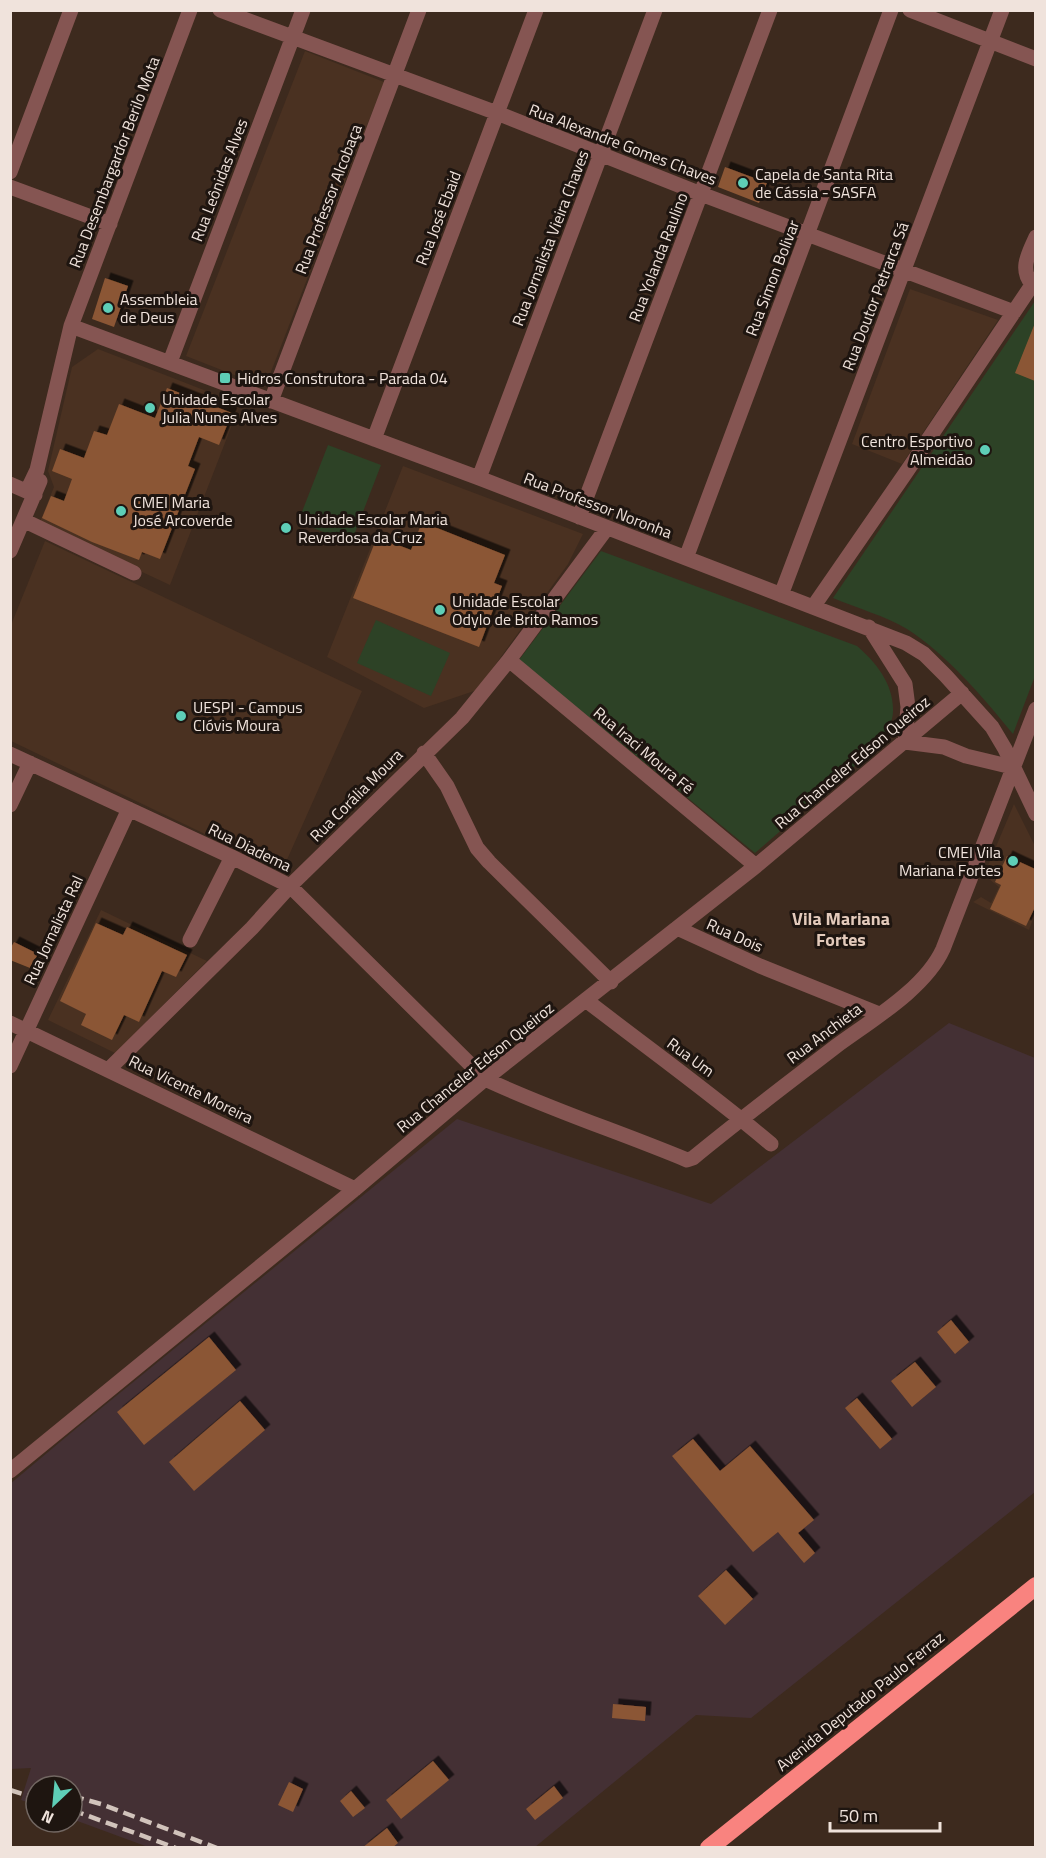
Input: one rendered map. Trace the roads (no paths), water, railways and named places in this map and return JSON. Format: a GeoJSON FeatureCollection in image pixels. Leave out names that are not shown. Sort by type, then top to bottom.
{"type":"FeatureCollection","features":[{"type":"Feature","properties":{"kind":"highway","name":"Avenida Deputado Paulo Ferraz"},"geometry":{"type":"LineString","coordinates":[[709,1848],[1035,1586]]}},
{"type":"Feature","properties":{"kind":"street"},"geometry":{"type":"LineString","coordinates":[[10,172],[71,10]]}},
{"type":"Feature","properties":{"kind":"street","name":"Rua Desembargardor Berilo Mota"},"geometry":{"type":"LineString","coordinates":[[10,551],[25,521],[71,326],[190,10]]}},
{"type":"Feature","properties":{"kind":"street","name":"Rua Alexandre Gomes Chaves"},"geometry":{"type":"LineString","coordinates":[[220,10],[497,113],[701,194],[1014,312]]}},
{"type":"Feature","properties":{"kind":"street","name":"Rua Leônidas Alves"},"geometry":{"type":"LineString","coordinates":[[170,362],[303,10]]}},
{"type":"Feature","properties":{"kind":"street","name":"Rua Professor Alcobaça"},"geometry":{"type":"LineString","coordinates":[[271,400],[419,10]]}},
{"type":"Feature","properties":{"kind":"street","name":"Rua José Ebaid"},"geometry":{"type":"LineString","coordinates":[[374,439],[536,10]]}},
{"type":"Feature","properties":{"kind":"street","name":"Rua Jornalista Vieira Chaves"},"geometry":{"type":"LineString","coordinates":[[479,478],[655,10]]}},
{"type":"Feature","properties":{"kind":"street","name":"Rua Yolanda Raulino"},"geometry":{"type":"LineString","coordinates":[[579,517],[770,10]]}},
{"type":"Feature","properties":{"kind":"street","name":"Rua Simon Bolivar"},"geometry":{"type":"LineString","coordinates":[[686,558],[891,10]]}},
{"type":"Feature","properties":{"kind":"street"},"geometry":{"type":"LineString","coordinates":[[910,10],[1035,59]]}},
{"type":"Feature","properties":{"kind":"street","name":"Rua Doutor Petrarca Sá"},"geometry":{"type":"LineString","coordinates":[[781,595],[1002,10]]}},
{"type":"Feature","properties":{"kind":"street"},"geometry":{"type":"LineString","coordinates":[[10,187],[110,224]]}},
{"type":"Feature","properties":{"kind":"street"},"geometry":{"type":"LineString","coordinates":[[813,607],[1034,283],[1027,278],[1025,268],[1035,237]]}},
{"type":"Feature","properties":{"kind":"street","name":"Rua Professor Noronha"},"geometry":{"type":"LineString","coordinates":[[71,326],[479,478],[906,643],[924,654],[992,727],[1005,749],[1035,814]]}},
{"type":"Feature","properties":{"kind":"street"},"geometry":{"type":"LineString","coordinates":[[63,358],[76,343],[104,337]]}},
{"type":"Feature","properties":{"kind":"street"},"geometry":{"type":"LineString","coordinates":[[10,484],[32,493]]}},
{"type":"Feature","properties":{"kind":"street"},"geometry":{"type":"LineString","coordinates":[[25,521],[134,573]]}},
{"type":"Feature","properties":{"kind":"street","name":"Rua Corália Moura"},"geometry":{"type":"LineString","coordinates":[[109,1069],[252,928],[290,886],[462,718],[509,660],[607,528]]}},
{"type":"Feature","properties":{"kind":"street"},"geometry":{"type":"LineString","coordinates":[[869,627],[905,684],[908,707],[905,742],[944,747],[966,756],[1012,767]]}},
{"type":"Feature","properties":{"kind":"street","name":"Rua Iraci Moura Fé"},"geometry":{"type":"LineString","coordinates":[[509,660],[756,866]]}},
{"type":"Feature","properties":{"kind":"street","name":"Rua Chanceler Edson Queiroz"},"geometry":{"type":"LineString","coordinates":[[10,1471],[355,1189],[485,1079],[756,866],[962,693]]}},
{"type":"Feature","properties":{"kind":"street","name":"Rua Anchieta"},"geometry":{"type":"LineString","coordinates":[[485,1079],[523,1097],[687,1160],[693,1158],[741,1118],[879,1014],[923,978],[940,956],[1035,709]]}},
{"type":"Feature","properties":{"kind":"street"},"geometry":{"type":"LineString","coordinates":[[424,753],[451,793],[477,848],[496,870],[611,982]]}},
{"type":"Feature","properties":{"kind":"street","name":"Rua Diadema"},"geometry":{"type":"LineString","coordinates":[[10,754],[290,886],[485,1079]]}},
{"type":"Feature","properties":{"kind":"street"},"geometry":{"type":"LineString","coordinates":[[10,804],[30,763]]}},
{"type":"Feature","properties":{"kind":"street","name":"Rua Jornalista Ral"},"geometry":{"type":"LineString","coordinates":[[10,1066],[129,809]]}},
{"type":"Feature","properties":{"kind":"street"},"geometry":{"type":"LineString","coordinates":[[190,940],[232,857]]}},
{"type":"Feature","properties":{"kind":"street","name":"Rua Dois"},"geometry":{"type":"LineString","coordinates":[[677,928],[760,966],[879,1014]]}},
{"type":"Feature","properties":{"kind":"street","name":"Rua Um"},"geometry":{"type":"LineString","coordinates":[[587,1001],[741,1118],[771,1144]]}},
{"type":"Feature","properties":{"kind":"street","name":"Rua Vicente Moreira"},"geometry":{"type":"LineString","coordinates":[[10,1023],[355,1189]]}},
{"type":"Feature","properties":{"kind":"railway"},"geometry":{"type":"LineString","coordinates":[[10,1790],[24,1794]]}},
{"type":"Feature","properties":{"kind":"railway"},"geometry":{"type":"LineString","coordinates":[[84,1799],[217,1848]]}},
{"type":"Feature","properties":{"kind":"railway"},"geometry":{"type":"LineString","coordinates":[[84,1814],[176,1848]]}},
{"type":"Feature","properties":{"kind":"place","name":"Capela de Santa Rita de Cássia - SASFA"},"geometry":{"type":"Point","coordinates":[743,183]}},
{"type":"Feature","properties":{"kind":"place","name":"Assembleia de Deus"},"geometry":{"type":"Point","coordinates":[108,308]}},
{"type":"Feature","properties":{"kind":"place","name":"Hidros Construtora - Parada 04"},"geometry":{"type":"Point","coordinates":[225,378]}},
{"type":"Feature","properties":{"kind":"place","name":"Unidade Escolar Julia Nunes Alves"},"geometry":{"type":"Point","coordinates":[150,408]}},
{"type":"Feature","properties":{"kind":"place","name":"Centro Esportivo Almeidão"},"geometry":{"type":"Point","coordinates":[985,450]}},
{"type":"Feature","properties":{"kind":"place","name":"CMEI Maria José Arcoverde"},"geometry":{"type":"Point","coordinates":[121,511]}},
{"type":"Feature","properties":{"kind":"place","name":"Unidade Escolar Maria Reverdosa da Cruz"},"geometry":{"type":"Point","coordinates":[286,528]}},
{"type":"Feature","properties":{"kind":"place","name":"Unidade Escolar Odylo de Brito Ramos"},"geometry":{"type":"Point","coordinates":[440,610]}},
{"type":"Feature","properties":{"kind":"place","name":"UESPI - Campus Clóvis Moura"},"geometry":{"type":"Point","coordinates":[181,716]}},
{"type":"Feature","properties":{"kind":"place","name":"CMEI Vila Mariana Fortes"},"geometry":{"type":"Point","coordinates":[1013,861]}},
{"type":"Feature","properties":{"kind":"district","name":"Vila Mariana Fortes"},"geometry":{"type":"Point","coordinates":[841,929]}}]}
